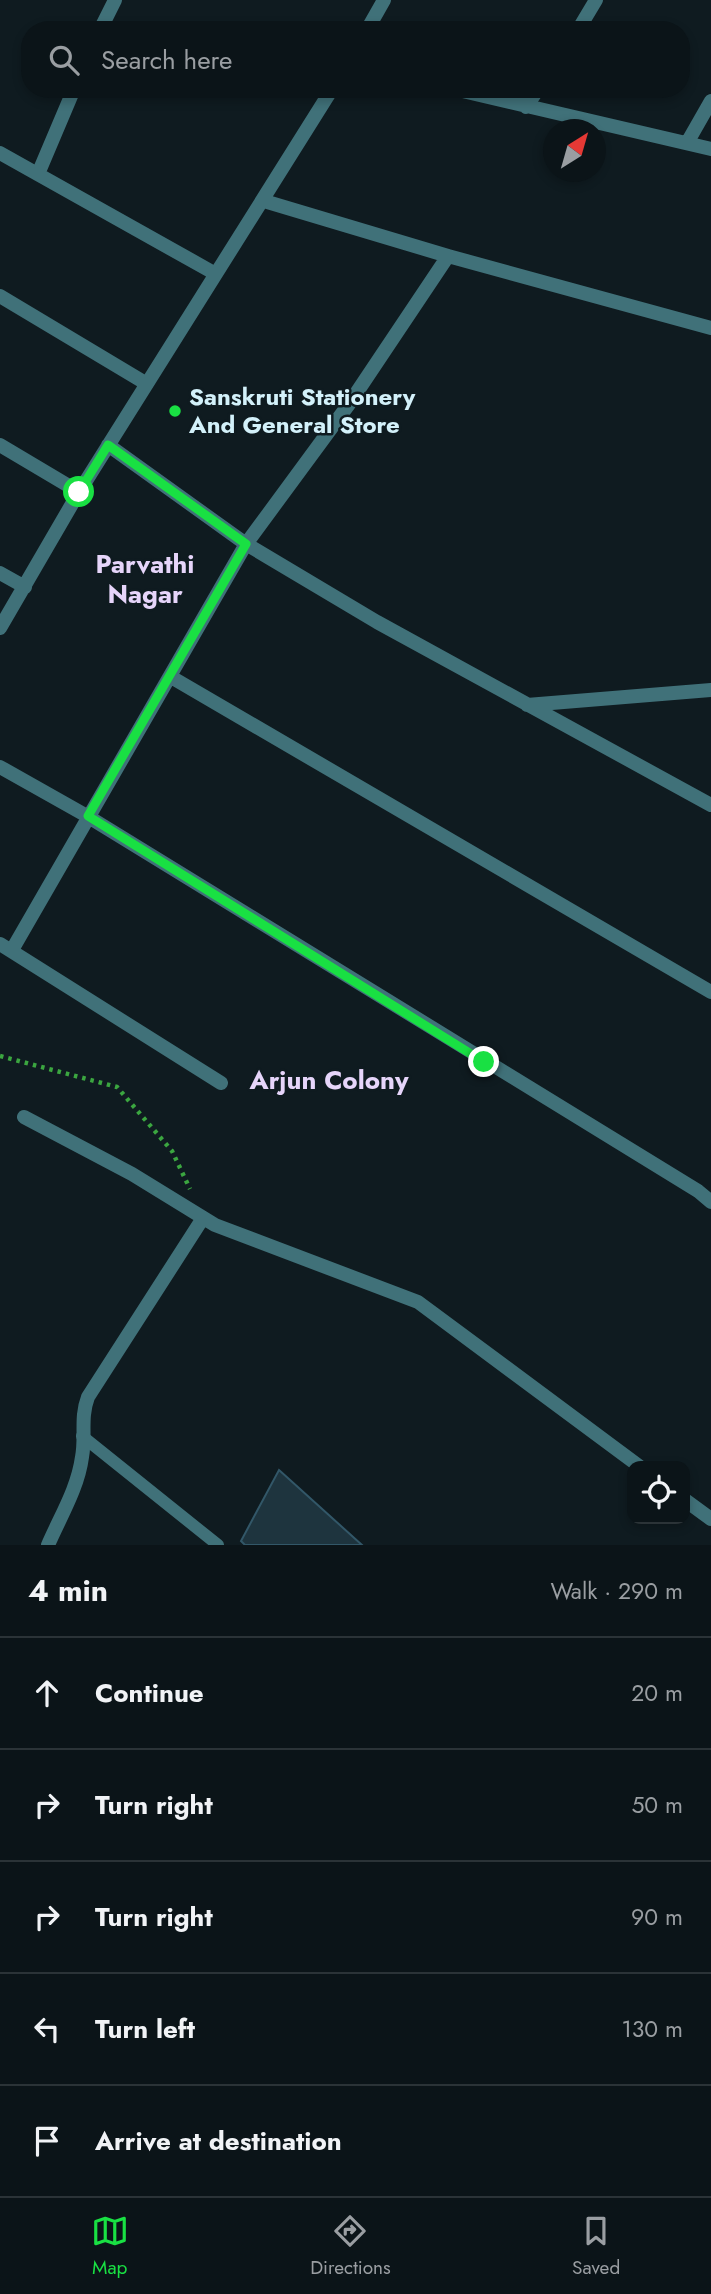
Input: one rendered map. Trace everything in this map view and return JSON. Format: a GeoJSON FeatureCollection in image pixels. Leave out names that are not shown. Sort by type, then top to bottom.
{"type":"FeatureCollection","features":[{"type":"Feature","properties":{"kind":"street"},"geometry":{"type":"LineString","coordinates":[[104,21],[115,0]]}},
{"type":"Feature","properties":{"kind":"street"},"geometry":{"type":"LineString","coordinates":[[372,21],[384,0]]}},
{"type":"Feature","properties":{"kind":"street"},"geometry":{"type":"LineString","coordinates":[[583,21],[596,0]]}},
{"type":"Feature","properties":{"kind":"street"},"geometry":{"type":"LineString","coordinates":[[38,174],[70,98]]}},
{"type":"Feature","properties":{"kind":"street"},"geometry":{"type":"LineString","coordinates":[[0,628],[79,492],[327,98]]}},
{"type":"Feature","properties":{"kind":"street"},"geometry":{"type":"LineString","coordinates":[[490,98],[711,149]]}},
{"type":"Feature","properties":{"kind":"street"},"geometry":{"type":"LineString","coordinates":[[526,107],[532,98]]}},
{"type":"Feature","properties":{"kind":"street"},"geometry":{"type":"LineString","coordinates":[[687,143],[711,100]]}},
{"type":"Feature","properties":{"kind":"street"},"geometry":{"type":"LineString","coordinates":[[0,153],[214,274]]}},
{"type":"Feature","properties":{"kind":"street"},"geometry":{"type":"LineString","coordinates":[[264,201],[448,256],[711,328]]}},
{"type":"Feature","properties":{"kind":"street"},"geometry":{"type":"LineString","coordinates":[[221,1083],[6,947],[171,677],[246,544],[349,404],[448,256]]}},
{"type":"Feature","properties":{"kind":"street"},"geometry":{"type":"LineString","coordinates":[[0,296],[147,384]]}},
{"type":"Feature","properties":{"kind":"street"},"geometry":{"type":"LineString","coordinates":[[0,445],[79,492]]}},
{"type":"Feature","properties":{"kind":"street"},"geometry":{"type":"LineString","coordinates":[[108,445],[246,544],[377,622],[711,805]]}},
{"type":"Feature","properties":{"kind":"street"},"geometry":{"type":"LineString","coordinates":[[0,573],[25,587]]}},
{"type":"Feature","properties":{"kind":"street"},"geometry":{"type":"LineString","coordinates":[[171,677],[711,992]]}},
{"type":"Feature","properties":{"kind":"street"},"geometry":{"type":"LineString","coordinates":[[527,705],[711,690]]}},
{"type":"Feature","properties":{"kind":"street"},"geometry":{"type":"LineString","coordinates":[[0,767],[88,816],[711,1202]]}},
{"type":"Feature","properties":{"kind":"street"},"geometry":{"type":"LineString","coordinates":[[24,1117],[132,1174],[203,1218],[418,1302],[632,1461]]}},
{"type":"Feature","properties":{"kind":"street"},"geometry":{"type":"LineString","coordinates":[[48,1545],[74,1486],[83,1457],[82,1414],[88,1397],[203,1218]]}},
{"type":"Feature","properties":{"kind":"street"},"geometry":{"type":"LineString","coordinates":[[690,1504],[711,1519]]}},
{"type":"Feature","properties":{"kind":"lane"},"geometry":{"type":"LineString","coordinates":[[82,1436],[218,1545]]}},
{"type":"Feature","properties":{"kind":"path"},"geometry":{"type":"LineString","coordinates":[[0,1056],[117,1087],[172,1151],[203,1218]]}},
{"type":"Feature","properties":{"kind":"building"},"geometry":{"type":"Polygon","coordinates":[[[279,1470],[362,1545],[245,1545],[241,1541],[279,1470]]]}},
{"type":"Feature","properties":{"kind":"place","name":"Sanskruti Stationery And General Store"},"geometry":{"type":"Point","coordinates":[175,411]}},
{"type":"Feature","properties":{"kind":"district","name":"Parvathi Nagar"},"geometry":{"type":"Point","coordinates":[145,579]}},
{"type":"Feature","properties":{"kind":"district","name":"Arjun Colony"},"geometry":{"type":"Point","coordinates":[329,1080]}},
{"type":"Feature","properties":{"kind":"route"},"geometry":{"type":"LineString","coordinates":[[79,492],[108,445],[246,544],[88,816],[484,1062]]}}]}
